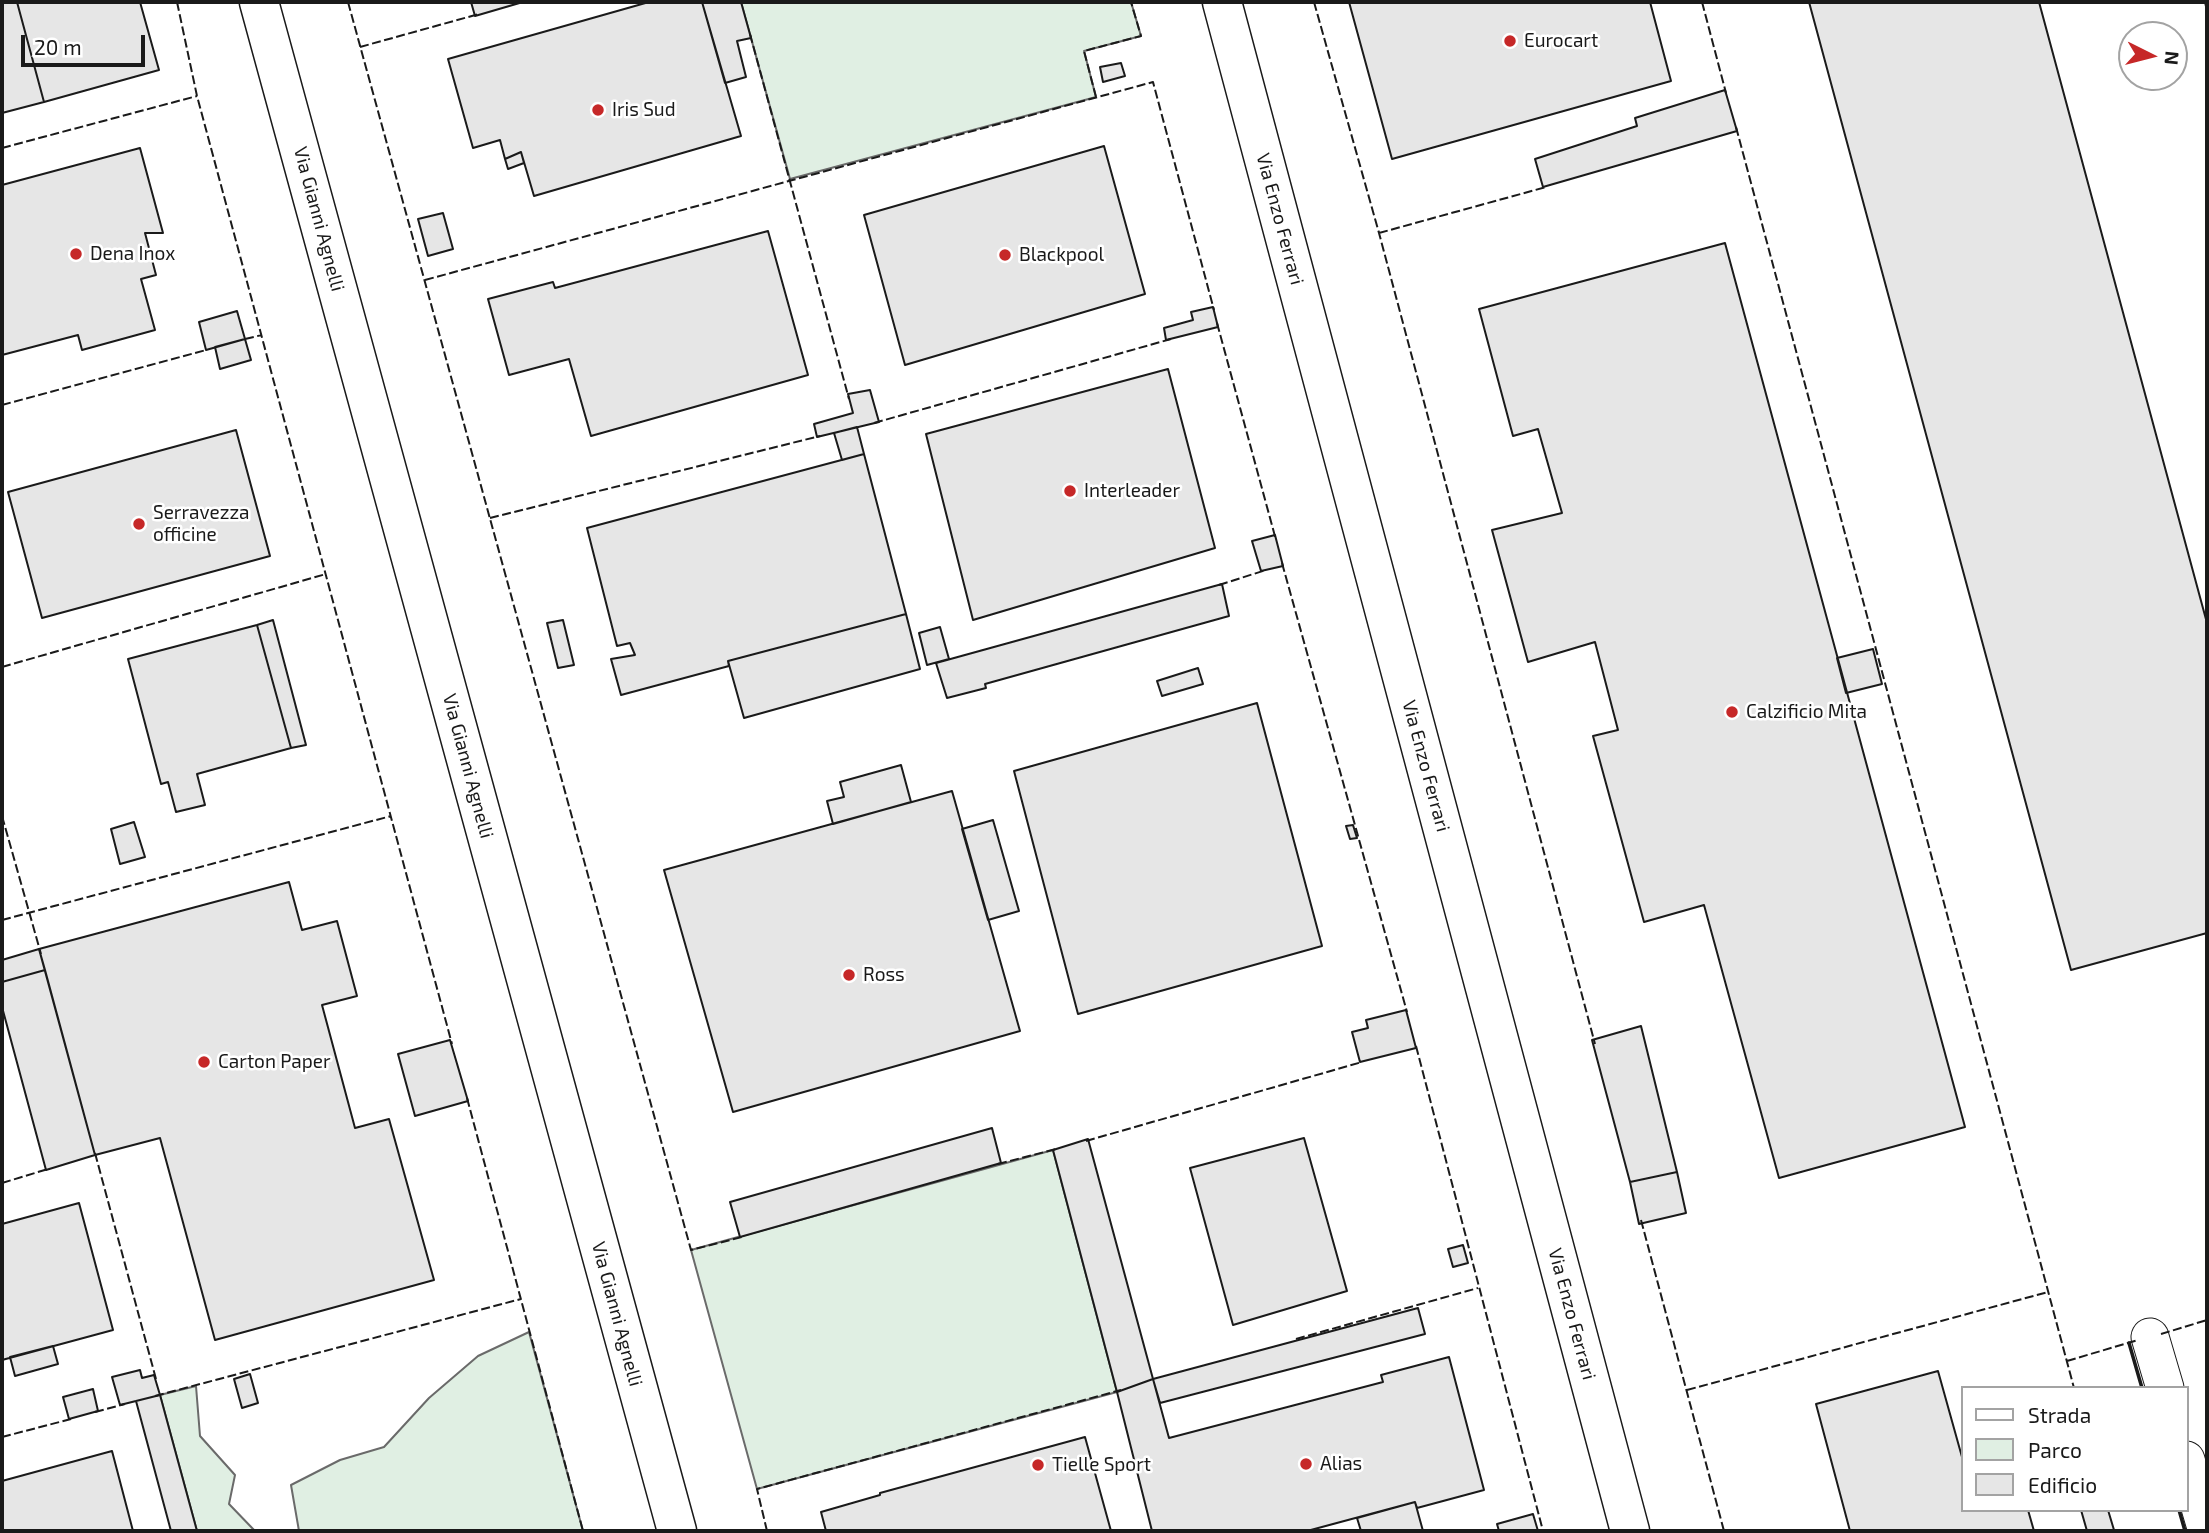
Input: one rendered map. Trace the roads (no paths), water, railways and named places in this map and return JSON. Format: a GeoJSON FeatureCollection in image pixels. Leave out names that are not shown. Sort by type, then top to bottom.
{"type":"FeatureCollection","features":[{"type":"Feature","properties":{"kind":"street","name":"Via Gianni Agnelli"},"geometry":{"type":"LineString","coordinates":[[259,2],[677,1531]]}},
{"type":"Feature","properties":{"kind":"street","name":"Via Enzo Ferrari"},"geometry":{"type":"LineString","coordinates":[[1222,2],[1630,1531]]}},
{"type":"Feature","properties":{"kind":"street"},"geometry":{"type":"LineString","coordinates":[[2150,1337],[2164,1386]]}},
{"type":"Feature","properties":{"kind":"street"},"geometry":{"type":"LineString","coordinates":[[2188,1467],[2207,1531]]}},
{"type":"Feature","properties":{"kind":"place","name":"Eurocart"},"geometry":{"type":"Point","coordinates":[1510,41]}},
{"type":"Feature","properties":{"kind":"place","name":"Iris Sud"},"geometry":{"type":"Point","coordinates":[598,110]}},
{"type":"Feature","properties":{"kind":"place","name":"Dena Inox"},"geometry":{"type":"Point","coordinates":[76,254]}},
{"type":"Feature","properties":{"kind":"place","name":"Blackpool"},"geometry":{"type":"Point","coordinates":[1005,255]}},
{"type":"Feature","properties":{"kind":"place","name":"Interleader"},"geometry":{"type":"Point","coordinates":[1070,491]}},
{"type":"Feature","properties":{"kind":"place","name":"Serravezza officine"},"geometry":{"type":"Point","coordinates":[139,524]}},
{"type":"Feature","properties":{"kind":"place","name":"Calzificio Mita"},"geometry":{"type":"Point","coordinates":[1732,712]}},
{"type":"Feature","properties":{"kind":"place","name":"Ross"},"geometry":{"type":"Point","coordinates":[849,975]}},
{"type":"Feature","properties":{"kind":"place","name":"Carton Paper"},"geometry":{"type":"Point","coordinates":[204,1062]}},
{"type":"Feature","properties":{"kind":"place","name":"Alias"},"geometry":{"type":"Point","coordinates":[1306,1464]}},
{"type":"Feature","properties":{"kind":"place","name":"Tielle Sport"},"geometry":{"type":"Point","coordinates":[1038,1465]}}]}
